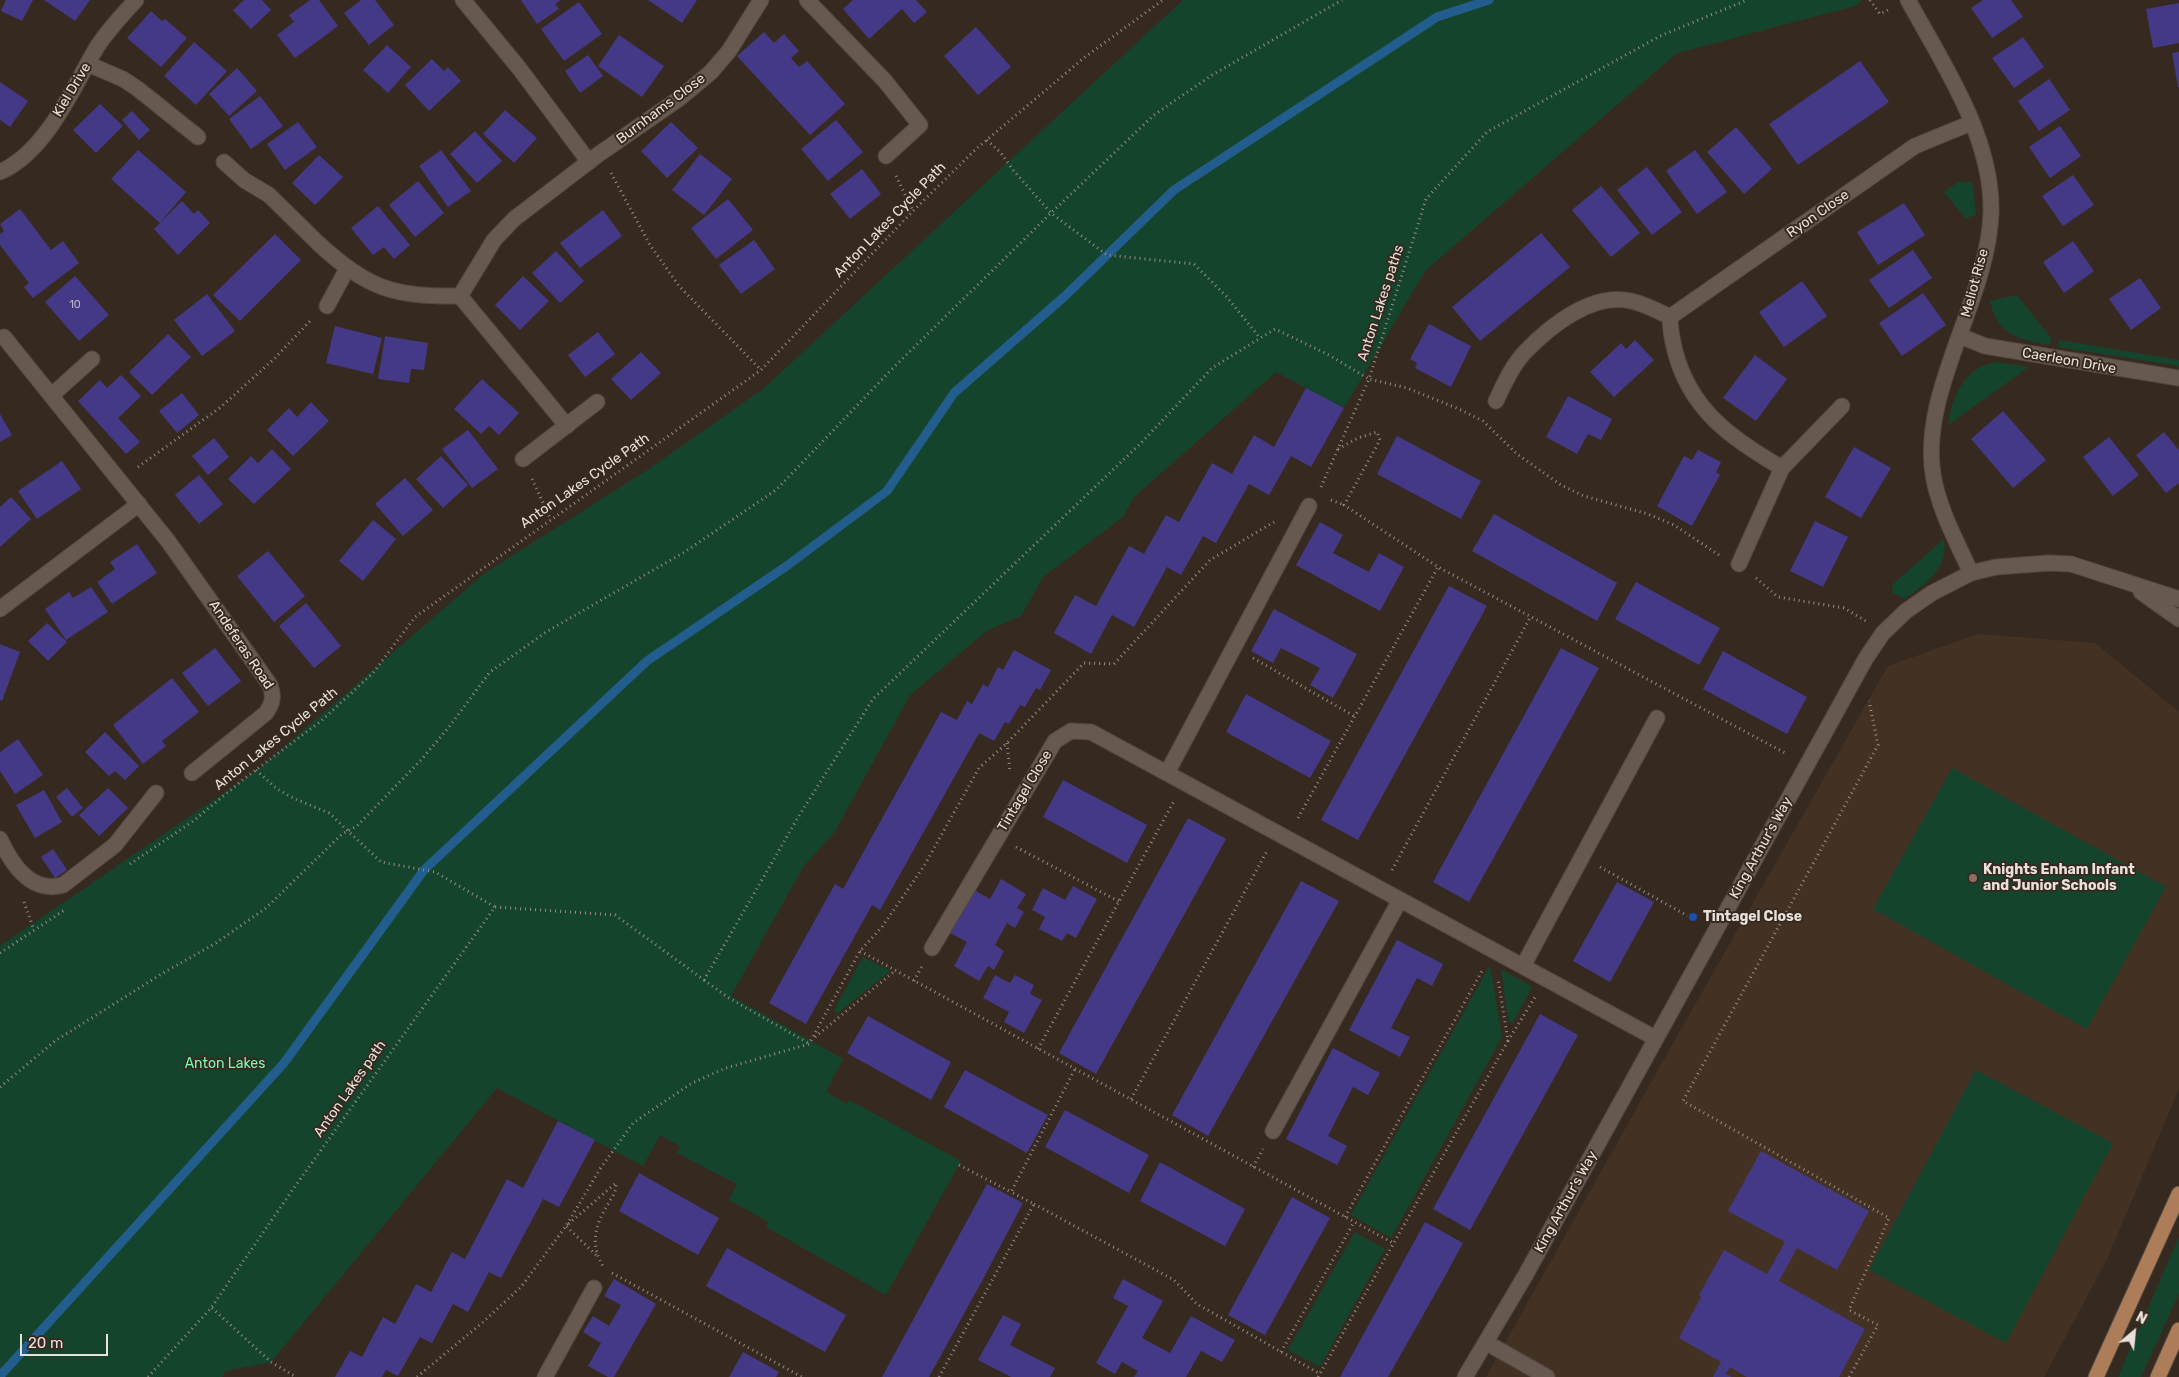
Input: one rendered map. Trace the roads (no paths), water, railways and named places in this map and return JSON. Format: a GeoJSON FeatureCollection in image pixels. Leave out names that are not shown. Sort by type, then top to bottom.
{"type":"FeatureCollection","features":[{"type":"Feature","properties":{"kind":"main road"},"geometry":{"type":"LineString","coordinates":[[2096,1377],[2179,1194]]}},
{"type":"Feature","properties":{"kind":"main road"},"geometry":{"type":"LineString","coordinates":[[2158,1377],[2179,1330]]}},
{"type":"Feature","properties":{"kind":"street","name":"Kiel Drive"},"geometry":{"type":"LineString","coordinates":[[0,172],[23,156],[60,113],[108,32],[136,0]]}},
{"type":"Feature","properties":{"kind":"street"},"geometry":{"type":"LineString","coordinates":[[463,0],[594,158]]}},
{"type":"Feature","properties":{"kind":"street","name":"Burnhams Close"},"geometry":{"type":"LineString","coordinates":[[460,296],[478,264],[514,219],[594,158],[680,98],[711,72],[729,52],[761,0]]}},
{"type":"Feature","properties":{"kind":"street"},"geometry":{"type":"LineString","coordinates":[[807,0],[874,69],[920,125],[886,156]]}},
{"type":"Feature","properties":{"kind":"street","name":"Meliot Rise"},"geometry":{"type":"LineString","coordinates":[[1908,0],[1960,96],[1982,154],[1989,184],[1991,214],[1985,254],[1936,408],[1931,455],[1933,475],[1940,502],[1972,573]]}},
{"type":"Feature","properties":{"kind":"street"},"geometry":{"type":"LineString","coordinates":[[88,64],[123,79],[198,137]]}},
{"type":"Feature","properties":{"kind":"street","name":"Ryon Close"},"geometry":{"type":"LineString","coordinates":[[1670,317],[1915,146],[1971,123]]}},
{"type":"Feature","properties":{"kind":"street"},"geometry":{"type":"LineString","coordinates":[[224,162],[244,180],[269,195],[347,269],[372,283],[401,294],[460,296],[567,426]]}},
{"type":"Feature","properties":{"kind":"street"},"geometry":{"type":"LineString","coordinates":[[327,306],[347,269]]}},
{"type":"Feature","properties":{"kind":"street"},"geometry":{"type":"LineString","coordinates":[[1496,401],[1510,374],[1525,353],[1562,321],[1578,311],[1603,300],[1624,300],[1670,317],[1670,328],[1678,362],[1684,380],[1697,401],[1721,427],[1748,448],[1782,468]]}},
{"type":"Feature","properties":{"kind":"street","name":"Caerleon Drive"},"geometry":{"type":"LineString","coordinates":[[1960,336],[1994,348],[2179,378]]}},
{"type":"Feature","properties":{"kind":"street","name":"Andeferas Road"},"geometry":{"type":"LineString","coordinates":[[4,337],[121,480],[263,674],[273,694],[272,704],[266,713],[192,773]]}},
{"type":"Feature","properties":{"kind":"street"},"geometry":{"type":"LineString","coordinates":[[52,395],[92,359]]}},
{"type":"Feature","properties":{"kind":"street"},"geometry":{"type":"LineString","coordinates":[[523,460],[597,402]]}},
{"type":"Feature","properties":{"kind":"street"},"geometry":{"type":"LineString","coordinates":[[1738,564],[1782,468],[1801,446],[1842,406]]}},
{"type":"Feature","properties":{"kind":"street"},"geometry":{"type":"LineString","coordinates":[[0,609],[139,504]]}},
{"type":"Feature","properties":{"kind":"street"},"geometry":{"type":"LineString","coordinates":[[1167,773],[1309,506]]}},
{"type":"Feature","properties":{"kind":"street","name":"King Arthur's Way"},"geometry":{"type":"LineString","coordinates":[[1465,1377],[1487,1343],[1866,658],[1883,633],[1906,611],[1932,593],[1972,573],[1996,567],[2050,563],[2071,564],[2179,599]]}},
{"type":"Feature","properties":{"kind":"street","name":"King Arthur's Way"},"geometry":{"type":"LineString","coordinates":[[2130,584],[2179,619]]}},
{"type":"Feature","properties":{"kind":"street"},"geometry":{"type":"LineString","coordinates":[[1522,966],[1657,718]]}},
{"type":"Feature","properties":{"kind":"street","name":"Tintagel Close"},"geometry":{"type":"LineString","coordinates":[[932,948],[1055,741],[1062,735],[1071,732],[1091,732],[1655,1038]]}},
{"type":"Feature","properties":{"kind":"street"},"geometry":{"type":"LineString","coordinates":[[0,839],[18,871],[31,881],[54,888],[63,885],[115,845],[156,793]]}},
{"type":"Feature","properties":{"kind":"street"},"geometry":{"type":"LineString","coordinates":[[1273,1131],[1400,900]]}},
{"type":"Feature","properties":{"kind":"street"},"geometry":{"type":"LineString","coordinates":[[545,1377],[594,1288]]}},
{"type":"Feature","properties":{"kind":"street"},"geometry":{"type":"LineString","coordinates":[[1487,1343],[1547,1377]]}},
{"type":"Feature","properties":{"kind":"waterway"},"geometry":{"type":"LineString","coordinates":[[0,1376],[284,1063],[424,870],[647,661],[788,565],[887,491],[954,393],[1065,296],[1174,190],[1437,17],[1489,0]]}},
{"type":"Feature","properties":{"kind":"place","name":"Knights Enham Infant and Junior Schools"},"geometry":{"type":"Point","coordinates":[1973,878]}},
{"type":"Feature","properties":{"kind":"place","name":"Tintagel Close"},"geometry":{"type":"Point","coordinates":[1693,917]}},
{"type":"Feature","properties":{"kind":"park label","name":"Anton Lakes"},"geometry":{"type":"Point","coordinates":[225,1064]}}]}
